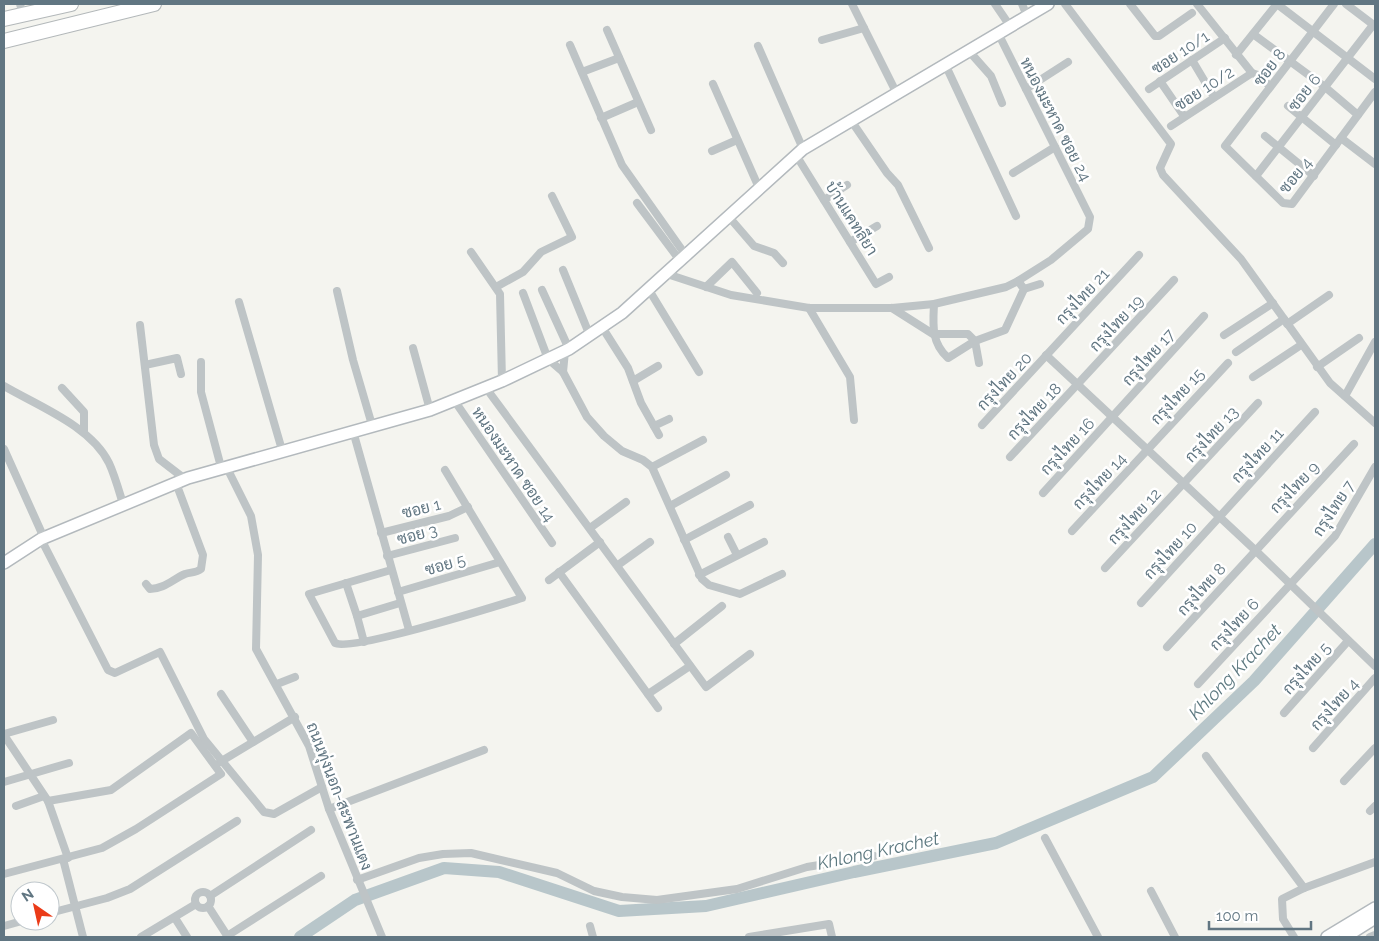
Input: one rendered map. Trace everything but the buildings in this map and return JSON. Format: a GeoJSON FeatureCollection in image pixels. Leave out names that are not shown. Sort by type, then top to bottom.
{"type":"FeatureCollection","features":[{"type":"Feature","properties":{"kind":"highway"},"geometry":{"type":"LineString","coordinates":[[4,19],[26,9],[71,4]]}},
{"type":"Feature","properties":{"kind":"highway"},"geometry":{"type":"LineString","coordinates":[[4,41],[154,4]]}},
{"type":"Feature","properties":{"kind":"street"},"geometry":{"type":"LineString","coordinates":[[852,4],[896,92]]}},
{"type":"Feature","properties":{"kind":"street"},"geometry":{"type":"LineString","coordinates":[[995,4],[1010,26]]}},
{"type":"Feature","properties":{"kind":"street"},"geometry":{"type":"LineString","coordinates":[[1022,4],[1027,16]]}},
{"type":"Feature","properties":{"kind":"street"},"geometry":{"type":"LineString","coordinates":[[4,563],[43,539],[180,481],[223,466],[430,410],[502,381],[567,350],[622,314],[799,152],[850,119],[1048,4]]}},
{"type":"Feature","properties":{"kind":"street"},"geometry":{"type":"LineString","coordinates":[[1066,4],[1171,144],[1160,168],[1163,175],[1241,259],[1330,383],[1375,423]]}},
{"type":"Feature","properties":{"kind":"street"},"geometry":{"type":"LineString","coordinates":[[1130,4],[1155,36],[1158,36],[1192,13]]}},
{"type":"Feature","properties":{"kind":"street"},"geometry":{"type":"LineString","coordinates":[[1236,55],[1277,4],[1375,79]]}},
{"type":"Feature","properties":{"kind":"street","name":"ซอย 8"},"geometry":{"type":"LineString","coordinates":[[1225,146],[1334,4]]}},
{"type":"Feature","properties":{"kind":"street"},"geometry":{"type":"LineString","coordinates":[[1346,4],[1374,25]]}},
{"type":"Feature","properties":{"kind":"street"},"geometry":{"type":"LineString","coordinates":[[1201,5],[1236,55],[1252,73],[1261,76],[1270,87]]}},
{"type":"Feature","properties":{"kind":"street","name":"ซอย 6"},"geometry":{"type":"LineString","coordinates":[[1256,176],[1374,25]]}},
{"type":"Feature","properties":{"kind":"street"},"geometry":{"type":"LineString","coordinates":[[822,40],[864,28]]}},
{"type":"Feature","properties":{"kind":"street"},"geometry":{"type":"LineString","coordinates":[[607,30],[651,130]]}},
{"type":"Feature","properties":{"kind":"street","name":"หนองมะหาด ซอย 24"},"geometry":{"type":"LineString","coordinates":[[998,33],[1090,217],[1088,229],[1051,260],[1018,281]]}},
{"type":"Feature","properties":{"kind":"street"},"geometry":{"type":"LineString","coordinates":[[1253,34],[1325,87],[1358,115]]}},
{"type":"Feature","properties":{"kind":"street","name":"ซอย 10/1"},"geometry":{"type":"LineString","coordinates":[[1149,89],[1225,38]]}},
{"type":"Feature","properties":{"kind":"street"},"geometry":{"type":"LineString","coordinates":[[570,45],[625,171],[684,259]]}},
{"type":"Feature","properties":{"kind":"street","name":"บ้านแคทลียา"},"geometry":{"type":"LineString","coordinates":[[758,46],[799,152],[824,200],[876,284],[889,277]]}},
{"type":"Feature","properties":{"kind":"street"},"geometry":{"type":"LineString","coordinates":[[968,50],[991,76],[1002,103]]}},
{"type":"Feature","properties":{"kind":"street"},"geometry":{"type":"LineString","coordinates":[[582,72],[619,58]]}},
{"type":"Feature","properties":{"kind":"street"},"geometry":{"type":"LineString","coordinates":[[1192,60],[1214,97]]}},
{"type":"Feature","properties":{"kind":"street"},"geometry":{"type":"LineString","coordinates":[[1026,89],[1068,62]]}},
{"type":"Feature","properties":{"kind":"street"},"geometry":{"type":"LineString","coordinates":[[945,64],[1016,216]]}},
{"type":"Feature","properties":{"kind":"street","name":"ซอย 10/2"},"geometry":{"type":"LineString","coordinates":[[1171,126],[1252,73]]}},
{"type":"Feature","properties":{"kind":"street"},"geometry":{"type":"LineString","coordinates":[[1160,81],[1184,116]]}},
{"type":"Feature","properties":{"kind":"street"},"geometry":{"type":"LineString","coordinates":[[713,84],[760,188]]}},
{"type":"Feature","properties":{"kind":"street","name":"ซอย 4"},"geometry":{"type":"LineString","coordinates":[[1225,146],[1283,203],[1289,205],[1294,203],[1375,92]]}},
{"type":"Feature","properties":{"kind":"street"},"geometry":{"type":"LineString","coordinates":[[601,118],[638,102]]}},
{"type":"Feature","properties":{"kind":"street"},"geometry":{"type":"LineString","coordinates":[[1288,106],[1336,145]]}},
{"type":"Feature","properties":{"kind":"street"},"geometry":{"type":"LineString","coordinates":[[850,119],[887,173],[898,185],[929,248]]}},
{"type":"Feature","properties":{"kind":"street"},"geometry":{"type":"LineString","coordinates":[[1265,136],[1277,148],[1314,176]]}},
{"type":"Feature","properties":{"kind":"street"},"geometry":{"type":"LineString","coordinates":[[1341,138],[1375,164]]}},
{"type":"Feature","properties":{"kind":"street"},"geometry":{"type":"LineString","coordinates":[[712,151],[737,140]]}},
{"type":"Feature","properties":{"kind":"street"},"geometry":{"type":"LineString","coordinates":[[1013,173],[1055,147]]}},
{"type":"Feature","properties":{"kind":"street"},"geometry":{"type":"LineString","coordinates":[[824,200],[847,185]]}},
{"type":"Feature","properties":{"kind":"street"},"geometry":{"type":"LineString","coordinates":[[496,287],[524,272],[541,252],[572,237],[552,196]]}},
{"type":"Feature","properties":{"kind":"street"},"geometry":{"type":"LineString","coordinates":[[636,203],[684,259]]}},
{"type":"Feature","properties":{"kind":"street"},"geometry":{"type":"LineString","coordinates":[[729,217],[754,246],[774,253],[783,263]]}},
{"type":"Feature","properties":{"kind":"street"},"geometry":{"type":"LineString","coordinates":[[850,242],[878,226]]}},
{"type":"Feature","properties":{"kind":"street"},"geometry":{"type":"LineString","coordinates":[[471,252],[499,291],[501,300],[502,381]]}},
{"type":"Feature","properties":{"kind":"street","name":"กรุงไทย 21"},"geometry":{"type":"LineString","coordinates":[[1046,355],[1139,255]]}},
{"type":"Feature","properties":{"kind":"street"},"geometry":{"type":"LineString","coordinates":[[706,287],[732,262],[757,293]]}},
{"type":"Feature","properties":{"kind":"street"},"geometry":{"type":"LineString","coordinates":[[563,270],[590,336]]}},
{"type":"Feature","properties":{"kind":"street"},"geometry":{"type":"LineString","coordinates":[[667,274],[758,301],[809,308],[892,308],[934,304],[989,292],[1018,281],[1024,289]]}},
{"type":"Feature","properties":{"kind":"street","name":"กรุงไทย 19"},"geometry":{"type":"LineString","coordinates":[[1078,384],[1174,280]]}},
{"type":"Feature","properties":{"kind":"street"},"geometry":{"type":"LineString","coordinates":[[934,304],[933,334],[948,358],[975,341],[1005,330],[1024,289],[1040,284]]}},
{"type":"Feature","properties":{"kind":"street"},"geometry":{"type":"LineString","coordinates":[[542,290],[567,350],[563,372]]}},
{"type":"Feature","properties":{"kind":"street"},"geometry":{"type":"LineString","coordinates":[[649,290],[700,372]]}},
{"type":"Feature","properties":{"kind":"street"},"geometry":{"type":"LineString","coordinates":[[336,291],[372,425]]}},
{"type":"Feature","properties":{"kind":"street"},"geometry":{"type":"LineString","coordinates":[[523,293],[548,359],[563,372],[579,404],[604,436],[622,451],[643,460],[652,467],[699,574],[709,585],[740,594],[782,574]]}},
{"type":"Feature","properties":{"kind":"street"},"geometry":{"type":"LineString","coordinates":[[1236,352],[1328,295]]}},
{"type":"Feature","properties":{"kind":"street"},"geometry":{"type":"LineString","coordinates":[[239,302],[282,450]]}},
{"type":"Feature","properties":{"kind":"street"},"geometry":{"type":"LineString","coordinates":[[1224,335],[1273,303]]}},
{"type":"Feature","properties":{"kind":"street"},"geometry":{"type":"LineString","coordinates":[[809,308],[850,377],[854,420]]}},
{"type":"Feature","properties":{"kind":"street"},"geometry":{"type":"LineString","coordinates":[[892,308],[933,334],[968,334],[975,341],[979,363]]}},
{"type":"Feature","properties":{"kind":"street","name":"กรุงไทย 17"},"geometry":{"type":"LineString","coordinates":[[1112,417],[1204,316]]}},
{"type":"Feature","properties":{"kind":"street"},"geometry":{"type":"LineString","coordinates":[[140,325],[156,453],[159,459],[180,481],[203,555],[201,569],[197,572],[184,574],[156,589],[150,589],[146,584]]}},
{"type":"Feature","properties":{"kind":"street"},"geometry":{"type":"LineString","coordinates":[[602,328],[628,368],[641,403],[659,435]]}},
{"type":"Feature","properties":{"kind":"street"},"geometry":{"type":"LineString","coordinates":[[1317,367],[1359,338]]}},
{"type":"Feature","properties":{"kind":"street"},"geometry":{"type":"LineString","coordinates":[[1345,396],[1375,342]]}},
{"type":"Feature","properties":{"kind":"street"},"geometry":{"type":"LineString","coordinates":[[1253,377],[1301,345]]}},
{"type":"Feature","properties":{"kind":"street"},"geometry":{"type":"LineString","coordinates":[[413,348],[430,410]]}},
{"type":"Feature","properties":{"kind":"street"},"geometry":{"type":"LineString","coordinates":[[1046,355],[1291,584],[1375,666]]}},
{"type":"Feature","properties":{"kind":"street","name":"กรุงไทย 20"},"geometry":{"type":"LineString","coordinates":[[982,425],[1046,355]]}},
{"type":"Feature","properties":{"kind":"street"},"geometry":{"type":"LineString","coordinates":[[145,366],[176,358],[180,374]]}},
{"type":"Feature","properties":{"kind":"street","name":"ถนนทุ่งนอก-สะพานแตง"},"geometry":{"type":"LineString","coordinates":[[201,362],[201,392],[223,466],[251,516],[258,555],[256,649],[277,684],[309,746],[329,809],[358,883],[382,937]]}},
{"type":"Feature","properties":{"kind":"street","name":"กรุงไทย 15"},"geometry":{"type":"LineString","coordinates":[[1146,449],[1228,363]]}},
{"type":"Feature","properties":{"kind":"street"},"geometry":{"type":"LineString","coordinates":[[633,381],[658,366]]}},
{"type":"Feature","properties":{"kind":"street","name":"กรุงไทย 18"},"geometry":{"type":"LineString","coordinates":[[1010,457],[1078,384]]}},
{"type":"Feature","properties":{"kind":"street"},"geometry":{"type":"LineString","coordinates":[[4,386],[84,432],[98,446],[109,463],[123,504]]}},
{"type":"Feature","properties":{"kind":"street"},"geometry":{"type":"LineString","coordinates":[[62,388],[84,412],[84,432]]}},
{"type":"Feature","properties":{"kind":"street"},"geometry":{"type":"LineString","coordinates":[[486,388],[706,687],[750,654]]}},
{"type":"Feature","properties":{"kind":"street","name":"หนองมะหาด ซอย 14"},"geometry":{"type":"LineString","coordinates":[[454,400],[552,543]]}},
{"type":"Feature","properties":{"kind":"street","name":"กรุงไทย 13"},"geometry":{"type":"LineString","coordinates":[[1183,484],[1258,403]]}},
{"type":"Feature","properties":{"kind":"street","name":"กรุงไทย 11"},"geometry":{"type":"LineString","coordinates":[[1219,516],[1315,412]]}},
{"type":"Feature","properties":{"kind":"street","name":"กรุงไทย 16"},"geometry":{"type":"LineString","coordinates":[[1043,492],[1112,417]]}},
{"type":"Feature","properties":{"kind":"street"},"geometry":{"type":"LineString","coordinates":[[654,426],[669,419]]}},
{"type":"Feature","properties":{"kind":"street"},"geometry":{"type":"LineString","coordinates":[[352,431],[390,570],[409,630]]}},
{"type":"Feature","properties":{"kind":"street"},"geometry":{"type":"LineString","coordinates":[[652,467],[704,440]]}},
{"type":"Feature","properties":{"kind":"street","name":"กรุงไทย 9"},"geometry":{"type":"LineString","coordinates":[[1255,550],[1354,444]]}},
{"type":"Feature","properties":{"kind":"street"},"geometry":{"type":"LineString","coordinates":[[4,449],[43,539],[108,670],[114,673],[160,652],[195,725],[220,762],[266,814],[274,814],[322,787]]}},
{"type":"Feature","properties":{"kind":"street","name":"กรุงไทย 14"},"geometry":{"type":"LineString","coordinates":[[1072,531],[1146,449]]}},
{"type":"Feature","properties":{"kind":"street","name":"กรุงไทย 7"},"geometry":{"type":"LineString","coordinates":[[1291,584],[1335,536],[1375,467]]}},
{"type":"Feature","properties":{"kind":"street"},"geometry":{"type":"LineString","coordinates":[[390,570],[309,594],[336,643],[340,646],[364,642],[522,598],[445,470]]}},
{"type":"Feature","properties":{"kind":"street"},"geometry":{"type":"LineString","coordinates":[[670,506],[726,475]]}},
{"type":"Feature","properties":{"kind":"street","name":"กรุงไทย 12"},"geometry":{"type":"LineString","coordinates":[[1105,568],[1183,484]]}},
{"type":"Feature","properties":{"kind":"street"},"geometry":{"type":"LineString","coordinates":[[590,528],[626,502]]}},
{"type":"Feature","properties":{"kind":"street"},"geometry":{"type":"LineString","coordinates":[[684,540],[750,505]]}},
{"type":"Feature","properties":{"kind":"street","name":"ซอย 1"},"geometry":{"type":"LineString","coordinates":[[381,533],[449,516],[468,507]]}},
{"type":"Feature","properties":{"kind":"street","name":"กรุงไทย 10"},"geometry":{"type":"LineString","coordinates":[[1141,603],[1219,516]]}},
{"type":"Feature","properties":{"kind":"street","name":"ซอย 3"},"geometry":{"type":"LineString","coordinates":[[387,556],[455,538]]}},
{"type":"Feature","properties":{"kind":"street"},"geometry":{"type":"LineString","coordinates":[[728,538],[737,555]]}},
{"type":"Feature","properties":{"kind":"street"},"geometry":{"type":"LineString","coordinates":[[549,580],[600,542]]}},
{"type":"Feature","properties":{"kind":"street"},"geometry":{"type":"LineString","coordinates":[[618,566],[650,542]]}},
{"type":"Feature","properties":{"kind":"street"},"geometry":{"type":"LineString","coordinates":[[699,574],[764,542]]}},
{"type":"Feature","properties":{"kind":"street","name":"กรุงไทย 8"},"geometry":{"type":"LineString","coordinates":[[1167,648],[1255,550]]}},
{"type":"Feature","properties":{"kind":"street","name":"ซอย 5"},"geometry":{"type":"LineString","coordinates":[[398,592],[500,562]]}},
{"type":"Feature","properties":{"kind":"street"},"geometry":{"type":"LineString","coordinates":[[559,572],[658,708]]}},
{"type":"Feature","properties":{"kind":"street"},"geometry":{"type":"LineString","coordinates":[[346,583],[364,642]]}},
{"type":"Feature","properties":{"kind":"street","name":"กรุงไทย 6"},"geometry":{"type":"LineString","coordinates":[[1198,684],[1291,584]]}},
{"type":"Feature","properties":{"kind":"street"},"geometry":{"type":"LineString","coordinates":[[357,616],[400,603]]}},
{"type":"Feature","properties":{"kind":"street"},"geometry":{"type":"LineString","coordinates":[[674,644],[722,606]]}},
{"type":"Feature","properties":{"kind":"street","name":"กรุงไทย 5"},"geometry":{"type":"LineString","coordinates":[[1284,713],[1348,641]]}},
{"type":"Feature","properties":{"kind":"street"},"geometry":{"type":"LineString","coordinates":[[648,694],[690,666]]}},
{"type":"Feature","properties":{"kind":"street"},"geometry":{"type":"LineString","coordinates":[[277,684],[295,677]]}},
{"type":"Feature","properties":{"kind":"street","name":"กรุงไทย 4"},"geometry":{"type":"LineString","coordinates":[[1313,748],[1375,678]]}},
{"type":"Feature","properties":{"kind":"street"},"geometry":{"type":"LineString","coordinates":[[221,694],[253,742]]}},
{"type":"Feature","properties":{"kind":"street"},"geometry":{"type":"LineString","coordinates":[[220,762],[295,717]]}},
{"type":"Feature","properties":{"kind":"street"},"geometry":{"type":"LineString","coordinates":[[53,720],[4,735],[46,799],[66,859],[83,937]]}},
{"type":"Feature","properties":{"kind":"street"},"geometry":{"type":"LineString","coordinates":[[4,874],[66,859],[113,842],[221,774],[191,733],[111,790],[46,799],[16,806]]}},
{"type":"Feature","properties":{"kind":"street"},"geometry":{"type":"LineString","coordinates":[[1344,781],[1375,748]]}},
{"type":"Feature","properties":{"kind":"street"},"geometry":{"type":"LineString","coordinates":[[329,809],[484,750]]}},
{"type":"Feature","properties":{"kind":"street"},"geometry":{"type":"LineString","coordinates":[[1206,756],[1304,888]]}},
{"type":"Feature","properties":{"kind":"street"},"geometry":{"type":"LineString","coordinates":[[4,782],[69,763]]}},
{"type":"Feature","properties":{"kind":"street"},"geometry":{"type":"LineString","coordinates":[[60,910],[107,898],[130,889],[237,821]]}},
{"type":"Feature","properties":{"kind":"street"},"geometry":{"type":"LineString","coordinates":[[311,830],[210,896],[208,906],[227,936],[322,876]]}},
{"type":"Feature","properties":{"kind":"street"},"geometry":{"type":"LineString","coordinates":[[1045,838],[1098,937]]}},
{"type":"Feature","properties":{"kind":"street"},"geometry":{"type":"LineString","coordinates":[[358,883],[419,858],[443,854],[471,853],[557,873],[594,890],[622,896],[657,900],[737,889],[807,867],[874,856]]}},
{"type":"Feature","properties":{"kind":"street"},"geometry":{"type":"LineString","coordinates":[[1294,937],[1283,919],[1282,899],[1304,888],[1375,862]]}},
{"type":"Feature","properties":{"kind":"street"},"geometry":{"type":"LineString","coordinates":[[1151,891],[1175,937]]}},
{"type":"Feature","properties":{"kind":"street"},"geometry":{"type":"LineString","coordinates":[[196,904],[195,899],[199,893],[204,892],[210,896]]}},
{"type":"Feature","properties":{"kind":"street"},"geometry":{"type":"LineString","coordinates":[[196,904],[203,908],[208,906]]}},
{"type":"Feature","properties":{"kind":"street"},"geometry":{"type":"LineString","coordinates":[[141,937],[196,904]]}},
{"type":"Feature","properties":{"kind":"street"},"geometry":{"type":"LineString","coordinates":[[1327,937],[1375,908]]}},
{"type":"Feature","properties":{"kind":"street"},"geometry":{"type":"LineString","coordinates":[[175,918],[187,937]]}},
{"type":"Feature","properties":{"kind":"street"},"geometry":{"type":"LineString","coordinates":[[1345,937],[1375,918]]}},
{"type":"Feature","properties":{"kind":"street"},"geometry":{"type":"LineString","coordinates":[[749,937],[829,924],[832,937]]}},
{"type":"Feature","properties":{"kind":"street"},"geometry":{"type":"LineString","coordinates":[[590,926],[592,937]]}},
{"type":"Feature","properties":{"kind":"street"},"geometry":{"type":"LineString","coordinates":[[1370,937],[1375,935]]}},
{"type":"Feature","properties":{"kind":"waterway","name":"Khlong Krachet"},"geometry":{"type":"LineString","coordinates":[[300,937],[355,900],[444,868],[499,872],[619,911],[706,906],[854,872],[996,843],[1153,777],[1254,681],[1375,544]]}}]}
